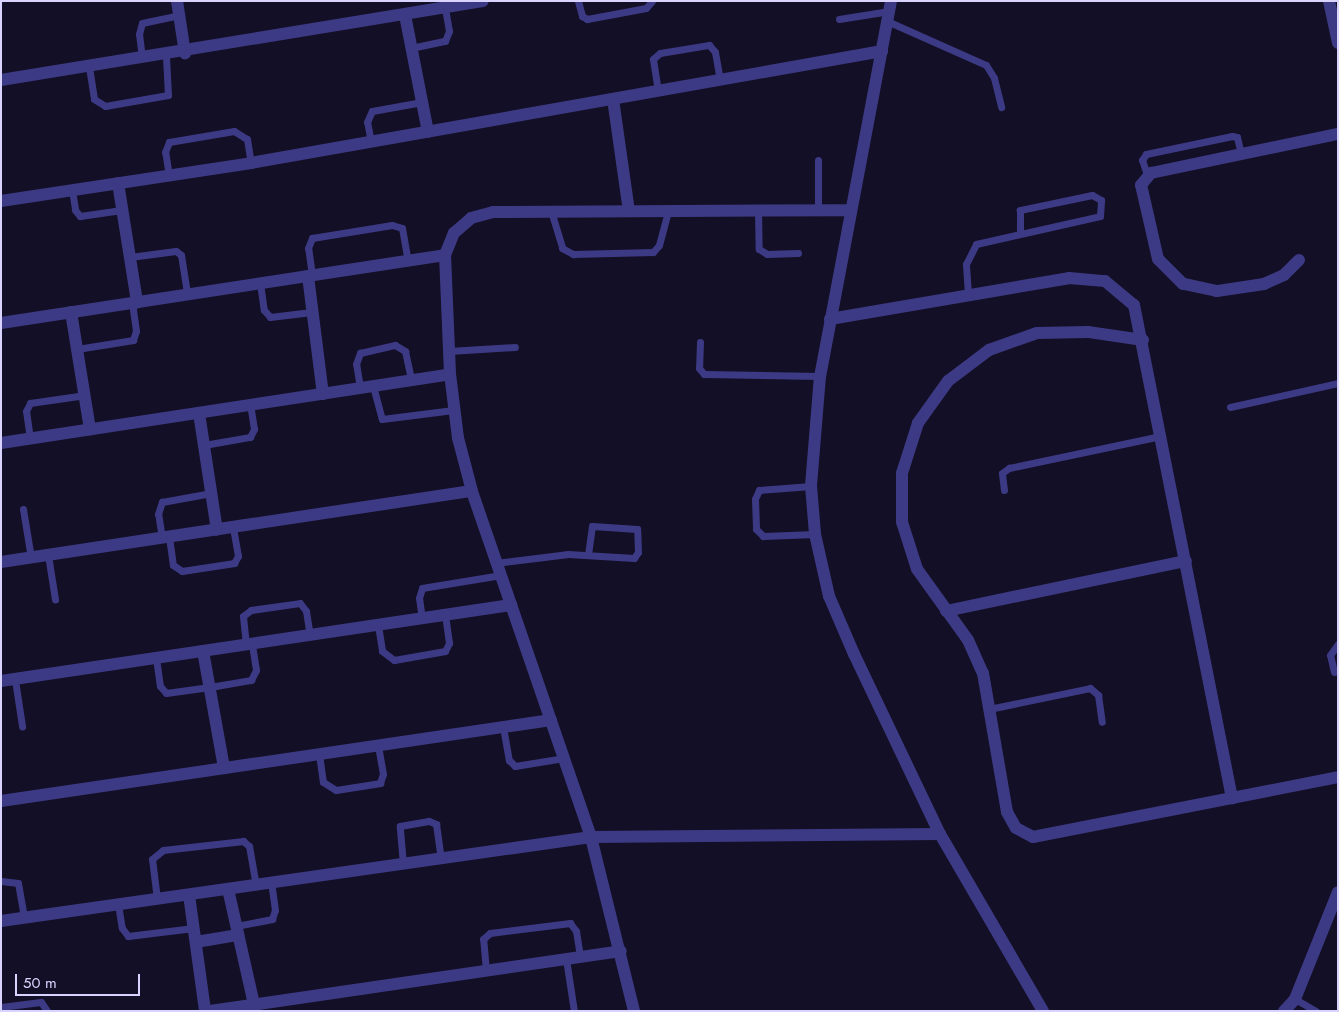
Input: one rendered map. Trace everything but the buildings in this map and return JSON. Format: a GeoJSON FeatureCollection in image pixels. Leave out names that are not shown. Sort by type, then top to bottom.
{"type":"FeatureCollection","features":[{"type":"Feature","properties":{"kind":"street"},"geometry":{"type":"LineString","coordinates":[[177,1],[185,53]]}},
{"type":"Feature","properties":{"kind":"street"},"geometry":{"type":"LineString","coordinates":[[1,80],[185,53],[483,1]]}},
{"type":"Feature","properties":{"kind":"street"},"geometry":{"type":"LineString","coordinates":[[1329,1],[1338,42]]}},
{"type":"Feature","properties":{"kind":"street"},"geometry":{"type":"LineString","coordinates":[[889,11],[820,376],[811,486],[815,534],[829,596],[940,834],[1043,1011]]}},
{"type":"Feature","properties":{"kind":"street"},"geometry":{"type":"LineString","coordinates":[[405,15],[428,132]]}},
{"type":"Feature","properties":{"kind":"street"},"geometry":{"type":"LineString","coordinates":[[1,201],[251,163],[882,51]]}},
{"type":"Feature","properties":{"kind":"street"},"geometry":{"type":"LineString","coordinates":[[612,99],[628,211]]}},
{"type":"Feature","properties":{"kind":"street"},"geometry":{"type":"LineString","coordinates":[[1299,260],[1284,275],[1264,284],[1217,291],[1183,284],[1169,273],[1152,243],[1140,191],[1147,175],[1338,134]]}},
{"type":"Feature","properties":{"kind":"street"},"geometry":{"type":"LineString","coordinates":[[118,184],[135,302]]}},
{"type":"Feature","properties":{"kind":"street"},"geometry":{"type":"LineString","coordinates":[[634,1011],[621,951],[591,837],[472,491],[453,410],[445,255],[454,233],[471,218],[493,212],[851,210]]}},
{"type":"Feature","properties":{"kind":"street"},"geometry":{"type":"LineString","coordinates":[[1,322],[445,255]]}},
{"type":"Feature","properties":{"kind":"street"},"geometry":{"type":"LineString","coordinates":[[310,276],[312,312],[324,394]]}},
{"type":"Feature","properties":{"kind":"street"},"geometry":{"type":"LineString","coordinates":[[830,319],[1069,278],[1106,281],[1134,305],[1143,340],[1232,798]]}},
{"type":"Feature","properties":{"kind":"street"},"geometry":{"type":"LineString","coordinates":[[71,312],[90,430]]}},
{"type":"Feature","properties":{"kind":"street"},"geometry":{"type":"LineString","coordinates":[[1143,340],[1088,332],[1037,333],[989,350],[948,381],[918,423],[902,473],[902,522],[917,569],[976,656],[990,709],[1006,812],[1016,828],[1033,837],[1338,777]]}},
{"type":"Feature","properties":{"kind":"street"},"geometry":{"type":"LineString","coordinates":[[1,443],[450,374]]}},
{"type":"Feature","properties":{"kind":"street"},"geometry":{"type":"LineString","coordinates":[[199,413],[217,530]]}},
{"type":"Feature","properties":{"kind":"street"},"geometry":{"type":"LineString","coordinates":[[1,562],[472,491]]}},
{"type":"Feature","properties":{"kind":"street"},"geometry":{"type":"LineString","coordinates":[[946,611],[1186,561]]}},
{"type":"Feature","properties":{"kind":"street"},"geometry":{"type":"LineString","coordinates":[[1,681],[511,605]]}},
{"type":"Feature","properties":{"kind":"street"},"geometry":{"type":"LineString","coordinates":[[204,651],[224,768]]}},
{"type":"Feature","properties":{"kind":"street"},"geometry":{"type":"LineString","coordinates":[[1,801],[551,720]]}},
{"type":"Feature","properties":{"kind":"street"},"geometry":{"type":"LineString","coordinates":[[1,921],[591,837],[940,834]]}},
{"type":"Feature","properties":{"kind":"street"},"geometry":{"type":"LineString","coordinates":[[228,889],[258,1006]]}},
{"type":"Feature","properties":{"kind":"street"},"geometry":{"type":"LineString","coordinates":[[1284,1011],[1295,999],[1338,892]]}},
{"type":"Feature","properties":{"kind":"street"},"geometry":{"type":"LineString","coordinates":[[189,894],[205,1011]]}},
{"type":"Feature","properties":{"kind":"street"},"geometry":{"type":"LineString","coordinates":[[196,942],[237,930]]}},
{"type":"Feature","properties":{"kind":"street"},"geometry":{"type":"LineString","coordinates":[[210,1011],[258,1006],[621,951]]}},
{"type":"Feature","properties":{"kind":"lane"},"geometry":{"type":"LineString","coordinates":[[578,1],[582,16],[587,19],[646,8],[652,1]]}},
{"type":"Feature","properties":{"kind":"lane"},"geometry":{"type":"LineString","coordinates":[[411,48],[445,41],[449,31],[445,8]]}},
{"type":"Feature","properties":{"kind":"lane"},"geometry":{"type":"LineString","coordinates":[[839,19],[889,11],[986,65],[994,78],[1000,107]]}},
{"type":"Feature","properties":{"kind":"lane"},"geometry":{"type":"LineString","coordinates":[[142,59],[139,34],[142,23],[179,14]]}},
{"type":"Feature","properties":{"kind":"lane"},"geometry":{"type":"LineString","coordinates":[[658,91],[653,59],[660,52],[709,45],[715,52],[720,80]]}},
{"type":"Feature","properties":{"kind":"lane"},"geometry":{"type":"LineString","coordinates":[[89,67],[94,99],[105,106],[168,95],[166,56]]}},
{"type":"Feature","properties":{"kind":"lane"},"geometry":{"type":"LineString","coordinates":[[371,142],[368,122],[372,111],[422,102]]}},
{"type":"Feature","properties":{"kind":"lane"},"geometry":{"type":"LineString","coordinates":[[169,176],[165,152],[169,142],[225,132],[244,134],[251,163]]}},
{"type":"Feature","properties":{"kind":"lane"},"geometry":{"type":"LineString","coordinates":[[1147,175],[1142,160],[1146,154],[1232,136],[1237,137],[1241,154]]}},
{"type":"Feature","properties":{"kind":"lane"},"geometry":{"type":"LineString","coordinates":[[818,160],[818,210]]}},
{"type":"Feature","properties":{"kind":"lane"},"geometry":{"type":"LineString","coordinates":[[72,190],[75,210],[80,216],[122,210]]}},
{"type":"Feature","properties":{"kind":"lane"},"geometry":{"type":"LineString","coordinates":[[968,294],[966,264],[976,244],[1020,232],[1100,216],[1101,200],[1092,195],[1024,208],[1018,213],[1020,232]]}},
{"type":"Feature","properties":{"kind":"lane"},"geometry":{"type":"LineString","coordinates":[[551,211],[562,248],[573,254],[653,252],[659,246],[668,210]]}},
{"type":"Feature","properties":{"kind":"lane"},"geometry":{"type":"LineString","coordinates":[[758,210],[759,249],[767,254],[798,253]]}},
{"type":"Feature","properties":{"kind":"lane"},"geometry":{"type":"LineString","coordinates":[[310,276],[308,248],[312,238],[383,226],[402,228],[408,261]]}},
{"type":"Feature","properties":{"kind":"lane"},"geometry":{"type":"LineString","coordinates":[[130,257],[176,251],[181,255],[187,294]]}},
{"type":"Feature","properties":{"kind":"lane"},"geometry":{"type":"LineString","coordinates":[[260,283],[264,310],[270,317],[312,312]]}},
{"type":"Feature","properties":{"kind":"lane"},"geometry":{"type":"LineString","coordinates":[[77,349],[133,340],[136,331],[135,302]]}},
{"type":"Feature","properties":{"kind":"lane"},"geometry":{"type":"LineString","coordinates":[[700,342],[699,368],[704,374],[820,376]]}},
{"type":"Feature","properties":{"kind":"lane"},"geometry":{"type":"LineString","coordinates":[[411,380],[405,351],[395,345],[360,353],[356,364],[382,419],[453,410]]}},
{"type":"Feature","properties":{"kind":"lane"},"geometry":{"type":"LineString","coordinates":[[449,352],[516,346]]}},
{"type":"Feature","properties":{"kind":"lane"},"geometry":{"type":"LineString","coordinates":[[1230,407],[1338,383]]}},
{"type":"Feature","properties":{"kind":"lane"},"geometry":{"type":"LineString","coordinates":[[30,439],[26,411],[30,403],[84,395]]}},
{"type":"Feature","properties":{"kind":"lane"},"geometry":{"type":"LineString","coordinates":[[204,445],[250,437],[254,429],[250,405]]}},
{"type":"Feature","properties":{"kind":"lane"},"geometry":{"type":"LineString","coordinates":[[1004,490],[1002,473],[1009,468],[1162,436]]}},
{"type":"Feature","properties":{"kind":"lane"},"geometry":{"type":"LineString","coordinates":[[811,486],[759,490],[755,499],[756,529],[763,536],[815,534]]}},
{"type":"Feature","properties":{"kind":"lane"},"geometry":{"type":"LineString","coordinates":[[211,493],[162,502],[158,514],[173,565],[182,571],[234,563],[238,556],[233,527]]}},
{"type":"Feature","properties":{"kind":"lane"},"geometry":{"type":"LineString","coordinates":[[23,508],[31,558]]}},
{"type":"Feature","properties":{"kind":"lane"},"geometry":{"type":"LineString","coordinates":[[496,563],[588,555],[634,558],[638,552],[637,529],[592,526],[588,555]]}},
{"type":"Feature","properties":{"kind":"lane"},"geometry":{"type":"LineString","coordinates":[[48,555],[55,598]]}},
{"type":"Feature","properties":{"kind":"lane"},"geometry":{"type":"LineString","coordinates":[[422,618],[419,598],[422,588],[501,575]]}},
{"type":"Feature","properties":{"kind":"lane"},"geometry":{"type":"LineString","coordinates":[[156,658],[160,686],[166,693],[210,687],[251,680],[256,670],[242,622],[246,612],[300,603],[304,606],[310,636]]}},
{"type":"Feature","properties":{"kind":"lane"},"geometry":{"type":"LineString","coordinates":[[378,625],[382,651],[394,660],[446,651],[449,643],[445,615]]}},
{"type":"Feature","properties":{"kind":"lane"},"geometry":{"type":"LineString","coordinates":[[1334,672],[1330,655],[1338,644]]}},
{"type":"Feature","properties":{"kind":"lane"},"geometry":{"type":"LineString","coordinates":[[14,680],[22,726]]}},
{"type":"Feature","properties":{"kind":"lane"},"geometry":{"type":"LineString","coordinates":[[990,709],[1090,688],[1098,695],[1102,722]]}},
{"type":"Feature","properties":{"kind":"lane"},"geometry":{"type":"LineString","coordinates":[[503,727],[509,760],[515,766],[564,758]]}},
{"type":"Feature","properties":{"kind":"lane"},"geometry":{"type":"LineString","coordinates":[[319,754],[324,782],[336,790],[380,783],[383,774],[378,746]]}},
{"type":"Feature","properties":{"kind":"lane"},"geometry":{"type":"LineString","coordinates":[[402,864],[400,826],[429,820],[436,824],[441,858]]}},
{"type":"Feature","properties":{"kind":"lane"},"geometry":{"type":"LineString","coordinates":[[156,899],[152,859],[163,850],[243,841],[249,846],[256,885]]}},
{"type":"Feature","properties":{"kind":"lane"},"geometry":{"type":"LineString","coordinates":[[1,881],[18,883],[24,918]]}},
{"type":"Feature","properties":{"kind":"lane"},"geometry":{"type":"LineString","coordinates":[[237,930],[272,919],[275,910],[271,882]]}},
{"type":"Feature","properties":{"kind":"lane"},"geometry":{"type":"LineString","coordinates":[[118,904],[122,928],[128,936],[194,928]]}},
{"type":"Feature","properties":{"kind":"lane"},"geometry":{"type":"LineString","coordinates":[[486,971],[483,939],[500,932],[570,923],[576,931],[580,957]]}},
{"type":"Feature","properties":{"kind":"lane"},"geometry":{"type":"LineString","coordinates":[[566,959],[574,1011]]}},
{"type":"Feature","properties":{"kind":"lane"},"geometry":{"type":"LineString","coordinates":[[1295,999],[1316,1011]]}},
{"type":"Feature","properties":{"kind":"lane"},"geometry":{"type":"LineString","coordinates":[[1,1007],[41,1002],[47,1011]]}}]}
